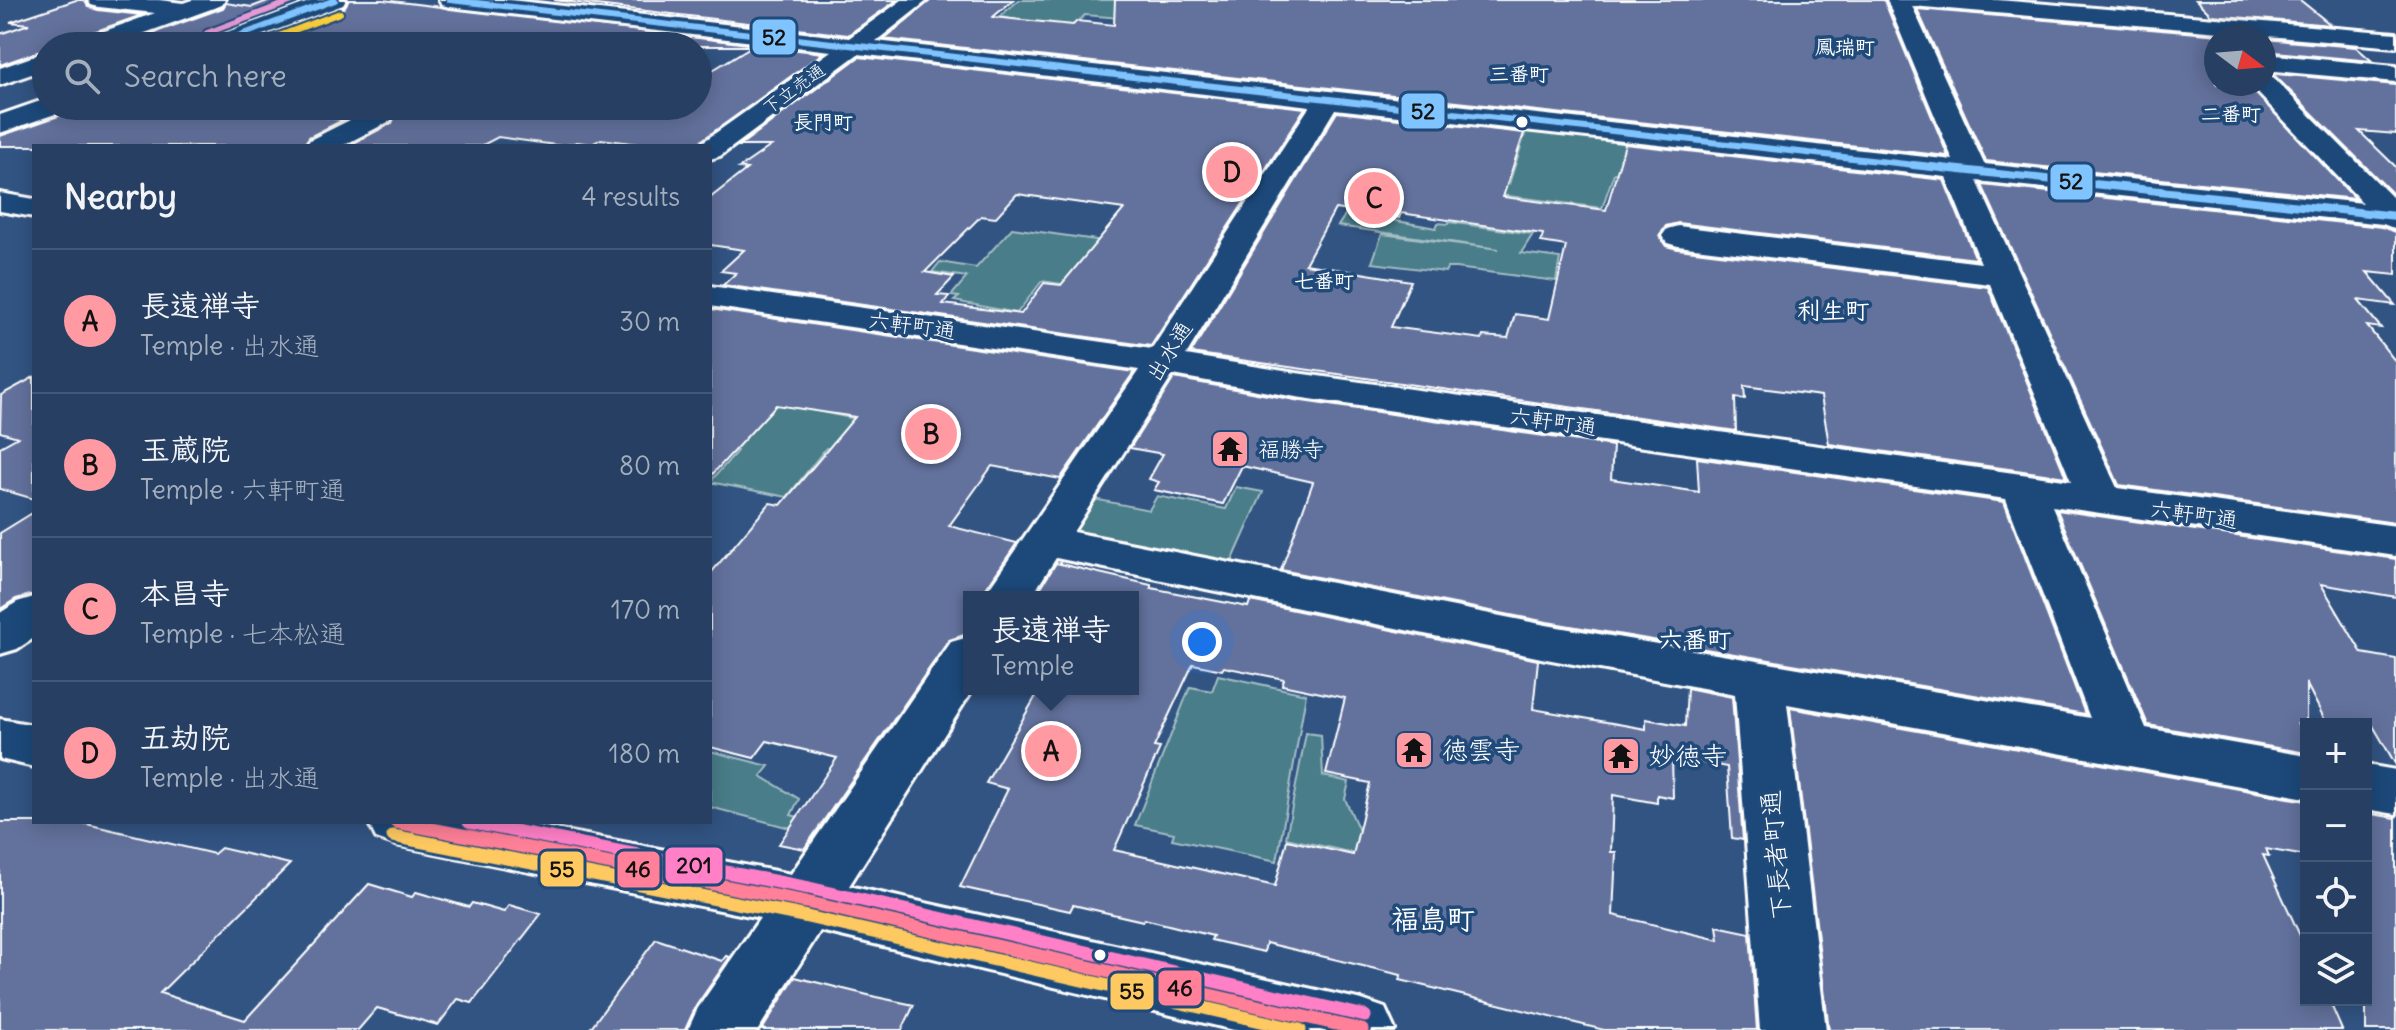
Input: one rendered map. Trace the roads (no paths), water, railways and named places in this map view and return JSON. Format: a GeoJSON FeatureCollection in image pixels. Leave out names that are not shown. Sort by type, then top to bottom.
{"type":"FeatureCollection","features":[{"type":"Feature","properties":{"kind":"street"},"geometry":{"type":"LineString","coordinates":[[99,0],[185,10]]}},
{"type":"Feature","properties":{"kind":"street"},"geometry":{"type":"LineString","coordinates":[[124,32],[214,0]]}},
{"type":"Feature","properties":{"kind":"street"},"geometry":{"type":"LineString","coordinates":[[249,32],[335,0]]}},
{"type":"Feature","properties":{"kind":"street"},"geometry":{"type":"LineString","coordinates":[[450,0],[1327,101],[2395,217]]}},
{"type":"Feature","properties":{"kind":"street","name":"下立売通"},"geometry":{"type":"LineString","coordinates":[[712,149],[917,0]]}},
{"type":"Feature","properties":{"kind":"street"},"geometry":{"type":"LineString","coordinates":[[1898,0],[2004,276],[2101,501]]}},
{"type":"Feature","properties":{"kind":"street"},"geometry":{"type":"LineString","coordinates":[[1918,0],[2204,30]]}},
{"type":"Feature","properties":{"kind":"street"},"geometry":{"type":"LineString","coordinates":[[2183,0],[2206,24]]}},
{"type":"Feature","properties":{"kind":"street"},"geometry":{"type":"LineString","coordinates":[[2276,34],[2396,40]]}},
{"type":"Feature","properties":{"kind":"street"},"geometry":{"type":"LineString","coordinates":[[0,58],[32,62]]}},
{"type":"Feature","properties":{"kind":"street"},"geometry":{"type":"LineString","coordinates":[[2276,63],[2396,74]]}},
{"type":"Feature","properties":{"kind":"street"},"geometry":{"type":"LineString","coordinates":[[0,77],[32,67]]}},
{"type":"Feature","properties":{"kind":"street"},"geometry":{"type":"LineString","coordinates":[[2276,96],[2395,217]]}},
{"type":"Feature","properties":{"kind":"street","name":"出水通"},"geometry":{"type":"LineString","coordinates":[[1011,591],[1163,362],[1327,101]]}},
{"type":"Feature","properties":{"kind":"street"},"geometry":{"type":"LineString","coordinates":[[0,125],[32,113]]}},
{"type":"Feature","properties":{"kind":"street"},"geometry":{"type":"LineString","coordinates":[[324,144],[370,120]]}},
{"type":"Feature","properties":{"kind":"street"},"geometry":{"type":"LineString","coordinates":[[0,202],[32,208]]}},
{"type":"Feature","properties":{"kind":"street"},"geometry":{"type":"LineString","coordinates":[[1678,236],[2004,276]]}},
{"type":"Feature","properties":{"kind":"street","name":"六軒町通"},"geometry":{"type":"LineString","coordinates":[[712,296],[1163,362],[1296,385],[2396,541]]}},
{"type":"Feature","properties":{"kind":"street"},"geometry":{"type":"LineString","coordinates":[[2024,490],[2127,746]]}},
{"type":"Feature","properties":{"kind":"street"},"geometry":{"type":"LineString","coordinates":[[1044,541],[1530,639],[2300,776]]}},
{"type":"Feature","properties":{"kind":"street"},"geometry":{"type":"LineString","coordinates":[[0,637],[32,615]]}},
{"type":"Feature","properties":{"kind":"street"},"geometry":{"type":"LineString","coordinates":[[721,1030],[963,664]]}},
{"type":"Feature","properties":{"kind":"street","name":"下長者町通"},"geometry":{"type":"LineString","coordinates":[[1759,680],[1793,1030]]}},
{"type":"Feature","properties":{"kind":"street"},"geometry":{"type":"LineString","coordinates":[[0,739],[32,746]]}},
{"type":"Feature","properties":{"kind":"street"},"geometry":{"type":"LineString","coordinates":[[2372,788],[2396,792]]}},
{"type":"Feature","properties":{"kind":"street"},"geometry":{"type":"LineString","coordinates":[[406,824],[806,902],[1362,1030]]}},
{"type":"Feature","properties":{"kind":"place","name":"五劫院"},"geometry":{"type":"Point","coordinates":[1232,172]}},
{"type":"Feature","properties":{"kind":"place","name":"本昌寺"},"geometry":{"type":"Point","coordinates":[1374,198]}},
{"type":"Feature","properties":{"kind":"place","name":"玉蔵院"},"geometry":{"type":"Point","coordinates":[931,434]}},
{"type":"Feature","properties":{"kind":"place","name":"福勝寺"},"geometry":{"type":"Point","coordinates":[1230,449]}},
{"type":"Feature","properties":{"kind":"place","name":"徳雲寺"},"geometry":{"type":"Point","coordinates":[1414,750]}},
{"type":"Feature","properties":{"kind":"place","name":"長遠禅寺"},"geometry":{"type":"Point","coordinates":[1051,751]}},
{"type":"Feature","properties":{"kind":"place","name":"妙徳寺"},"geometry":{"type":"Point","coordinates":[1621,756]}},
{"type":"Feature","properties":{"kind":"district","name":"鳳瑞町"},"geometry":{"type":"Point","coordinates":[1845,47]}},
{"type":"Feature","properties":{"kind":"district","name":"三番町"},"geometry":{"type":"Point","coordinates":[1519,74]}},
{"type":"Feature","properties":{"kind":"district","name":"二番町"},"geometry":{"type":"Point","coordinates":[2231,114]}},
{"type":"Feature","properties":{"kind":"district","name":"長門町"},"geometry":{"type":"Point","coordinates":[823,122]}},
{"type":"Feature","properties":{"kind":"district","name":"七番町"},"geometry":{"type":"Point","coordinates":[1324,281]}},
{"type":"Feature","properties":{"kind":"district","name":"利生町"},"geometry":{"type":"Point","coordinates":[1833,311]}},
{"type":"Feature","properties":{"kind":"district","name":"六番町"},"geometry":{"type":"Point","coordinates":[1695,640]}},
{"type":"Feature","properties":{"kind":"district","name":"福島町"},"geometry":{"type":"Point","coordinates":[1433,919]}}]}
